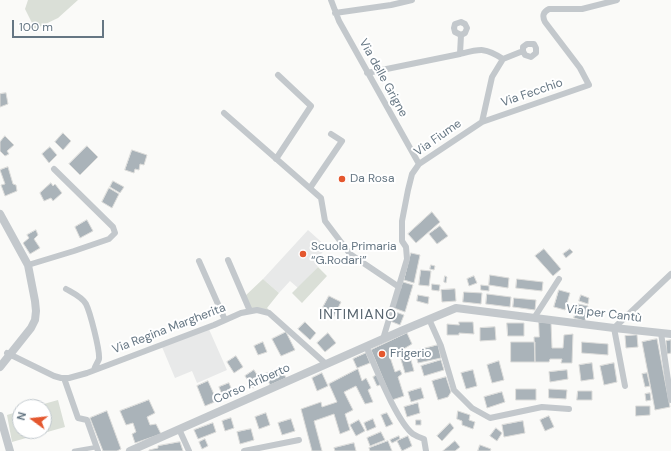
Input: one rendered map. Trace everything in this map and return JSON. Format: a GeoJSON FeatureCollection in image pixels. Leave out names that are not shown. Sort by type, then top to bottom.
{"type":"FeatureCollection","features":[{"type":"Feature","properties":{"kind":"street","name":"Via delle Grigne"},"geometry":{"type":"LineString","coordinates":[[331,0],[335,13],[367,73],[419,164]]}},
{"type":"Feature","properties":{"kind":"street"},"geometry":{"type":"LineString","coordinates":[[335,13],[391,5],[412,0]]}},
{"type":"Feature","properties":{"kind":"street","name":"Via Fecchio"},"geometry":{"type":"LineString","coordinates":[[482,122],[589,85],[580,68],[545,22],[543,14],[549,9],[582,8],[617,0]]}},
{"type":"Feature","properties":{"kind":"street"},"geometry":{"type":"LineString","coordinates":[[460,54],[461,35]]}},
{"type":"Feature","properties":{"kind":"street"},"geometry":{"type":"LineString","coordinates":[[367,73],[478,50],[488,51],[503,59]]}},
{"type":"Feature","properties":{"kind":"street"},"geometry":{"type":"LineString","coordinates":[[482,122],[492,77],[503,59],[522,51]]}},
{"type":"Feature","properties":{"kind":"street"},"geometry":{"type":"LineString","coordinates":[[276,159],[311,106],[278,75]]}},
{"type":"Feature","properties":{"kind":"street"},"geometry":{"type":"LineString","coordinates":[[224,113],[321,198],[325,221],[350,254],[399,287]]}},
{"type":"Feature","properties":{"kind":"street","name":"Via Fiume"},"geometry":{"type":"LineString","coordinates":[[383,339],[407,259],[406,247],[402,241],[402,220],[412,174],[419,164],[482,122]]}},
{"type":"Feature","properties":{"kind":"street"},"geometry":{"type":"LineString","coordinates":[[310,188],[342,141],[331,134]]}},
{"type":"Feature","properties":{"kind":"street"},"geometry":{"type":"LineString","coordinates":[[28,265],[109,239],[114,233],[113,227],[54,169]]}},
{"type":"Feature","properties":{"kind":"street"},"geometry":{"type":"LineString","coordinates":[[0,214],[28,265],[36,300],[35,320],[27,334],[8,354],[0,366]]}},
{"type":"Feature","properties":{"kind":"street"},"geometry":{"type":"LineString","coordinates":[[228,260],[250,311]]}},
{"type":"Feature","properties":{"kind":"street"},"geometry":{"type":"LineString","coordinates":[[199,261],[225,320]]}},
{"type":"Feature","properties":{"kind":"street"},"geometry":{"type":"LineString","coordinates":[[625,386],[614,328],[671,274]]}},
{"type":"Feature","properties":{"kind":"street"},"geometry":{"type":"LineString","coordinates":[[534,318],[559,278]]}},
{"type":"Feature","properties":{"kind":"street"},"geometry":{"type":"LineString","coordinates":[[66,289],[81,298],[86,304],[94,329],[99,354],[94,370]]}},
{"type":"Feature","properties":{"kind":"street","name":"Via per Cantù"},"geometry":{"type":"LineString","coordinates":[[383,339],[456,308],[614,328],[668,333]]}},
{"type":"Feature","properties":{"kind":"street","name":"Via Regina Margherita"},"geometry":{"type":"LineString","coordinates":[[64,378],[69,378],[94,370],[241,313],[257,310],[269,313],[326,364]]}},
{"type":"Feature","properties":{"kind":"street"},"geometry":{"type":"LineString","coordinates":[[429,319],[441,346],[454,390],[472,408],[490,418],[542,407],[569,409]]}},
{"type":"Feature","properties":{"kind":"street"},"geometry":{"type":"LineString","coordinates":[[668,333],[671,400]]}},
{"type":"Feature","properties":{"kind":"street","name":"Corso Ariberto"},"geometry":{"type":"LineString","coordinates":[[130,451],[383,339]]}},
{"type":"Feature","properties":{"kind":"street"},"geometry":{"type":"LineString","coordinates":[[366,346],[394,407],[413,434],[424,439],[426,451]]}},
{"type":"Feature","properties":{"kind":"street"},"geometry":{"type":"LineString","coordinates":[[0,359],[8,354]]}},
{"type":"Feature","properties":{"kind":"street"},"geometry":{"type":"LineString","coordinates":[[8,354],[54,376],[64,378],[78,418],[87,420],[97,449],[74,451]]}},
{"type":"Feature","properties":{"kind":"street"},"geometry":{"type":"LineString","coordinates":[[0,416],[10,451]]}},
{"type":"Feature","properties":{"kind":"street"},"geometry":{"type":"LineString","coordinates":[[179,429],[189,451]]}},
{"type":"Feature","properties":{"kind":"street"},"geometry":{"type":"LineString","coordinates":[[244,451],[299,440]]}},
{"type":"Feature","properties":{"kind":"shaded area"},"geometry":{"type":"Polygon","coordinates":[[[28,0],[78,0],[58,18],[35,29],[25,9],[28,0]]]}},
{"type":"Feature","properties":{"kind":"shaded area","name":"Scuola Primaria “G.Rodari”"},"geometry":{"type":"Polygon","coordinates":[[[308,230],[327,247],[315,261],[318,267],[298,288],[290,281],[279,293],[263,279],[308,230]]]}},
{"type":"Feature","properties":{"kind":"shaded area"},"geometry":{"type":"Polygon","coordinates":[[[318,267],[327,276],[302,303],[292,293],[318,267]]]}},
{"type":"Feature","properties":{"kind":"shaded area"},"geometry":{"type":"Polygon","coordinates":[[[263,279],[279,293],[267,308],[270,311],[250,311],[244,297],[263,279]]]}},
{"type":"Feature","properties":{"kind":"shaded area"},"geometry":{"type":"Polygon","coordinates":[[[208,327],[227,370],[197,383],[192,371],[175,378],[162,347],[208,327]]]}},
{"type":"Feature","properties":{"kind":"shaded area"},"geometry":{"type":"Polygon","coordinates":[[[58,400],[65,427],[52,431],[52,402],[58,400]]]}},
{"type":"Feature","properties":{"kind":"shaded area"},"geometry":{"type":"Polygon","coordinates":[[[12,413],[12,439],[23,439],[12,442],[7,415],[12,413]]]}},
{"type":"Feature","properties":{"kind":"building"},"geometry":{"type":"Polygon","coordinates":[[[6,93],[8,104],[0,107],[0,94],[6,93]]]}},
{"type":"Feature","properties":{"kind":"building"},"geometry":{"type":"Polygon","coordinates":[[[63,133],[71,141],[63,150],[55,142],[63,133]]]}},
{"type":"Feature","properties":{"kind":"building"},"geometry":{"type":"Polygon","coordinates":[[[5,136],[14,145],[7,151],[9,154],[5,156],[0,151],[0,142],[5,136]]]}},
{"type":"Feature","properties":{"kind":"building"},"geometry":{"type":"Polygon","coordinates":[[[87,146],[98,157],[80,175],[69,164],[87,146]]]}},
{"type":"Feature","properties":{"kind":"building"},"geometry":{"type":"Polygon","coordinates":[[[50,147],[57,155],[49,163],[42,154],[50,147]]]}},
{"type":"Feature","properties":{"kind":"building"},"geometry":{"type":"Polygon","coordinates":[[[132,150],[147,155],[144,165],[140,164],[139,170],[135,169],[134,173],[125,170],[132,150]]]}},
{"type":"Feature","properties":{"kind":"building"},"geometry":{"type":"Polygon","coordinates":[[[8,167],[13,184],[16,185],[17,191],[5,196],[1,185],[5,184],[0,170],[8,167]]]}},
{"type":"Feature","properties":{"kind":"building"},"geometry":{"type":"Polygon","coordinates":[[[113,181],[124,187],[120,193],[110,187],[113,181]]]}},
{"type":"Feature","properties":{"kind":"building"},"geometry":{"type":"Polygon","coordinates":[[[51,183],[53,186],[55,184],[62,193],[53,201],[51,198],[44,201],[40,193],[51,183]]]}},
{"type":"Feature","properties":{"kind":"building"},"geometry":{"type":"Polygon","coordinates":[[[109,188],[119,194],[112,208],[102,202],[109,188]]]}},
{"type":"Feature","properties":{"kind":"building"},"geometry":{"type":"Polygon","coordinates":[[[432,212],[440,222],[416,243],[408,234],[432,212]]]}},
{"type":"Feature","properties":{"kind":"building"},"geometry":{"type":"Polygon","coordinates":[[[87,220],[93,231],[80,238],[75,227],[87,220]]]}},
{"type":"Feature","properties":{"kind":"building"},"geometry":{"type":"Polygon","coordinates":[[[440,226],[448,236],[437,244],[429,234],[440,226]]]}},
{"type":"Feature","properties":{"kind":"building"},"geometry":{"type":"Polygon","coordinates":[[[36,230],[38,235],[34,239],[40,248],[30,254],[23,243],[29,238],[27,235],[36,230]]]}},
{"type":"Feature","properties":{"kind":"building"},"geometry":{"type":"Polygon","coordinates":[[[544,249],[561,269],[553,276],[535,256],[544,249]]]}},
{"type":"Feature","properties":{"kind":"building"},"geometry":{"type":"Polygon","coordinates":[[[570,249],[573,252],[566,258],[563,254],[570,249]]]}},
{"type":"Feature","properties":{"kind":"building"},"geometry":{"type":"Polygon","coordinates":[[[411,253],[420,255],[414,283],[404,280],[411,253]]]}},
{"type":"Feature","properties":{"kind":"building"},"geometry":{"type":"Polygon","coordinates":[[[431,265],[435,266],[434,270],[430,269],[431,265]]]}},
{"type":"Feature","properties":{"kind":"building"},"geometry":{"type":"Polygon","coordinates":[[[421,270],[431,271],[429,286],[419,285],[421,270]]]}},
{"type":"Feature","properties":{"kind":"building"},"geometry":{"type":"Polygon","coordinates":[[[490,275],[509,278],[508,288],[489,285],[490,275]]]}},
{"type":"Feature","properties":{"kind":"building"},"geometry":{"type":"Polygon","coordinates":[[[445,276],[447,277],[446,283],[444,282],[445,276]]]}},
{"type":"Feature","properties":{"kind":"building"},"geometry":{"type":"Polygon","coordinates":[[[474,276],[477,283],[469,286],[467,279],[474,276]]]}},
{"type":"Feature","properties":{"kind":"building"},"geometry":{"type":"Polygon","coordinates":[[[517,279],[543,282],[542,291],[516,288],[517,279]]]}},
{"type":"Feature","properties":{"kind":"building"},"geometry":{"type":"Polygon","coordinates":[[[403,282],[413,285],[405,312],[394,308],[403,282]]]}},
{"type":"Feature","properties":{"kind":"building"},"geometry":{"type":"Polygon","coordinates":[[[432,284],[440,285],[439,291],[432,290],[432,284]]]}},
{"type":"Feature","properties":{"kind":"building"},"geometry":{"type":"Polygon","coordinates":[[[481,285],[489,286],[489,291],[481,290],[481,285]]]}},
{"type":"Feature","properties":{"kind":"building"},"geometry":{"type":"Polygon","coordinates":[[[455,289],[456,301],[442,302],[441,290],[455,289]]]}},
{"type":"Feature","properties":{"kind":"building"},"geometry":{"type":"Polygon","coordinates":[[[559,290],[570,293],[565,310],[554,307],[559,290]]]}},
{"type":"Feature","properties":{"kind":"building"},"geometry":{"type":"Polygon","coordinates":[[[464,292],[482,293],[481,304],[463,302],[464,292]]]}},
{"type":"Feature","properties":{"kind":"building"},"geometry":{"type":"Polygon","coordinates":[[[487,294],[511,297],[510,307],[486,304],[487,294]]]}},
{"type":"Feature","properties":{"kind":"building"},"geometry":{"type":"Polygon","coordinates":[[[418,295],[429,297],[428,304],[417,301],[418,295]]]}},
{"type":"Feature","properties":{"kind":"building"},"geometry":{"type":"Polygon","coordinates":[[[581,295],[589,298],[588,304],[579,301],[581,295]]]}},
{"type":"Feature","properties":{"kind":"building"},"geometry":{"type":"Polygon","coordinates":[[[329,296],[341,302],[332,320],[320,313],[329,296]]]}},
{"type":"Feature","properties":{"kind":"building"},"geometry":{"type":"Polygon","coordinates":[[[514,298],[536,300],[535,310],[513,307],[514,298]]]}},
{"type":"Feature","properties":{"kind":"building"},"geometry":{"type":"Polygon","coordinates":[[[578,304],[588,306],[585,321],[574,318],[578,304]]]}},
{"type":"Feature","properties":{"kind":"building"},"geometry":{"type":"Polygon","coordinates":[[[393,311],[404,315],[400,325],[390,321],[393,311]]]}},
{"type":"Feature","properties":{"kind":"building"},"geometry":{"type":"Polygon","coordinates":[[[305,322],[316,333],[310,340],[298,329],[305,322]]]}},
{"type":"Feature","properties":{"kind":"building"},"geometry":{"type":"Polygon","coordinates":[[[459,322],[473,322],[474,334],[459,333],[459,335],[447,335],[447,324],[459,325],[459,322]]]}},
{"type":"Feature","properties":{"kind":"building"},"geometry":{"type":"Polygon","coordinates":[[[539,322],[551,323],[552,348],[563,348],[564,335],[573,334],[572,363],[561,363],[562,359],[550,359],[549,362],[535,362],[534,337],[539,337],[539,322]]]}},
{"type":"Feature","properties":{"kind":"building"},"geometry":{"type":"Polygon","coordinates":[[[507,323],[524,323],[524,336],[508,336],[507,323]]]}},
{"type":"Feature","properties":{"kind":"building"},"geometry":{"type":"Polygon","coordinates":[[[495,327],[496,340],[480,341],[480,328],[495,327]]]}},
{"type":"Feature","properties":{"kind":"building"},"geometry":{"type":"Polygon","coordinates":[[[286,332],[295,350],[281,356],[272,339],[286,332]]]}},
{"type":"Feature","properties":{"kind":"building"},"geometry":{"type":"Polygon","coordinates":[[[328,333],[336,343],[325,352],[317,343],[328,333]]]}},
{"type":"Feature","properties":{"kind":"building"},"geometry":{"type":"Polygon","coordinates":[[[407,333],[412,344],[390,357],[395,372],[400,370],[402,374],[398,377],[404,396],[392,400],[371,350],[407,333]]]}},
{"type":"Feature","properties":{"kind":"building"},"geometry":{"type":"Polygon","coordinates":[[[637,335],[638,347],[626,348],[625,336],[637,335]]]}},
{"type":"Feature","properties":{"kind":"building"},"geometry":{"type":"Polygon","coordinates":[[[657,339],[670,407],[655,410],[642,342],[657,339]]]}},
{"type":"Feature","properties":{"kind":"building"},"geometry":{"type":"Polygon","coordinates":[[[671,340],[671,353],[667,354],[666,341],[671,340]]]}},
{"type":"Feature","properties":{"kind":"building"},"geometry":{"type":"Polygon","coordinates":[[[263,342],[267,352],[258,355],[254,346],[263,342]]]}},
{"type":"Feature","properties":{"kind":"building"},"geometry":{"type":"Polygon","coordinates":[[[511,342],[535,342],[535,362],[511,362],[511,342]]]}},
{"type":"Feature","properties":{"kind":"building"},"geometry":{"type":"Polygon","coordinates":[[[582,342],[608,344],[608,355],[582,353],[582,342]]]}},
{"type":"Feature","properties":{"kind":"building"},"geometry":{"type":"Polygon","coordinates":[[[438,345],[441,358],[418,363],[415,351],[438,345]]]}},
{"type":"Feature","properties":{"kind":"building"},"geometry":{"type":"Polygon","coordinates":[[[366,353],[370,363],[357,368],[353,359],[366,353]]]}},
{"type":"Feature","properties":{"kind":"building"},"geometry":{"type":"Polygon","coordinates":[[[409,353],[414,371],[405,373],[400,356],[409,353]]]}},
{"type":"Feature","properties":{"kind":"building"},"geometry":{"type":"Polygon","coordinates":[[[236,356],[243,367],[234,373],[227,362],[236,356]]]}},
{"type":"Feature","properties":{"kind":"building"},"geometry":{"type":"Polygon","coordinates":[[[441,360],[444,370],[424,376],[421,366],[441,360]]]}},
{"type":"Feature","properties":{"kind":"building"},"geometry":{"type":"Polygon","coordinates":[[[499,361],[504,380],[492,383],[487,365],[499,361]]]}},
{"type":"Feature","properties":{"kind":"building"},"geometry":{"type":"Polygon","coordinates":[[[592,363],[594,379],[581,381],[579,365],[592,363]]]}},
{"type":"Feature","properties":{"kind":"building"},"geometry":{"type":"Polygon","coordinates":[[[614,363],[617,382],[604,385],[600,366],[614,363]]]}},
{"type":"Feature","properties":{"kind":"building"},"geometry":{"type":"Polygon","coordinates":[[[281,367],[286,378],[270,385],[265,374],[281,367]]]}},
{"type":"Feature","properties":{"kind":"building"},"geometry":{"type":"Polygon","coordinates":[[[358,369],[362,381],[366,378],[371,388],[368,390],[373,402],[365,404],[356,386],[344,392],[353,410],[345,414],[350,430],[340,434],[334,414],[314,421],[322,451],[312,451],[301,409],[321,402],[322,407],[337,402],[329,384],[358,369]]]}},
{"type":"Feature","properties":{"kind":"building"},"geometry":{"type":"Polygon","coordinates":[[[254,370],[262,383],[253,388],[245,376],[254,370]]]}},
{"type":"Feature","properties":{"kind":"building"},"geometry":{"type":"Polygon","coordinates":[[[473,370],[477,386],[466,389],[461,373],[473,370]]]}},
{"type":"Feature","properties":{"kind":"building"},"geometry":{"type":"Polygon","coordinates":[[[567,370],[568,379],[550,382],[549,372],[567,370]]]}},
{"type":"Feature","properties":{"kind":"building"},"geometry":{"type":"Polygon","coordinates":[[[322,373],[328,386],[317,391],[312,378],[322,373]]]}},
{"type":"Feature","properties":{"kind":"building"},"geometry":{"type":"Polygon","coordinates":[[[647,373],[650,386],[645,387],[642,374],[647,373]]]}},
{"type":"Feature","properties":{"kind":"building"},"geometry":{"type":"Polygon","coordinates":[[[377,375],[382,384],[377,386],[373,377],[377,375]]]}},
{"type":"Feature","properties":{"kind":"building"},"geometry":{"type":"Polygon","coordinates":[[[446,377],[451,392],[448,397],[438,400],[432,381],[446,377]]]}},
{"type":"Feature","properties":{"kind":"building"},"geometry":{"type":"Polygon","coordinates":[[[208,381],[217,401],[205,406],[197,386],[208,381]]]}},
{"type":"Feature","properties":{"kind":"building"},"geometry":{"type":"Polygon","coordinates":[[[229,383],[233,393],[223,397],[219,387],[229,383]]]}},
{"type":"Feature","properties":{"kind":"building"},"geometry":{"type":"Polygon","coordinates":[[[421,388],[424,398],[411,402],[408,392],[421,388]]]}},
{"type":"Feature","properties":{"kind":"building"},"geometry":{"type":"Polygon","coordinates":[[[516,389],[536,389],[536,400],[516,400],[516,389]]]}},
{"type":"Feature","properties":{"kind":"building"},"geometry":{"type":"Polygon","coordinates":[[[549,389],[567,390],[566,399],[549,398],[549,389]]]}},
{"type":"Feature","properties":{"kind":"building"},"geometry":{"type":"Polygon","coordinates":[[[578,391],[592,391],[592,400],[577,400],[578,391]]]}},
{"type":"Feature","properties":{"kind":"building"},"geometry":{"type":"Polygon","coordinates":[[[502,392],[505,402],[487,408],[484,397],[502,392]]]}},
{"type":"Feature","properties":{"kind":"building"},"geometry":{"type":"Polygon","coordinates":[[[650,393],[651,400],[646,401],[645,394],[650,393]]]}},
{"type":"Feature","properties":{"kind":"building"},"geometry":{"type":"Polygon","coordinates":[[[149,400],[155,413],[147,417],[150,425],[156,424],[161,434],[135,443],[132,434],[136,432],[133,423],[126,425],[120,411],[149,400]]]}},
{"type":"Feature","properties":{"kind":"building"},"geometry":{"type":"Polygon","coordinates":[[[418,403],[420,413],[407,417],[404,407],[418,403]]]}},
{"type":"Feature","properties":{"kind":"building"},"geometry":{"type":"Polygon","coordinates":[[[636,406],[650,406],[650,415],[636,416],[636,406]]]}},
{"type":"Feature","properties":{"kind":"building"},"geometry":{"type":"Polygon","coordinates":[[[107,411],[121,449],[117,451],[103,451],[90,418],[107,411]]]}},
{"type":"Feature","properties":{"kind":"building"},"geometry":{"type":"Polygon","coordinates":[[[458,411],[470,415],[469,420],[475,422],[473,429],[462,425],[462,421],[457,419],[458,411]]]}},
{"type":"Feature","properties":{"kind":"building"},"geometry":{"type":"Polygon","coordinates":[[[266,413],[270,425],[259,429],[255,417],[266,413]]]}},
{"type":"Feature","properties":{"kind":"building"},"geometry":{"type":"Polygon","coordinates":[[[387,413],[393,424],[386,427],[381,415],[387,413]]]}},
{"type":"Feature","properties":{"kind":"building"},"geometry":{"type":"Polygon","coordinates":[[[549,416],[554,427],[545,431],[540,420],[549,416]]]}},
{"type":"Feature","properties":{"kind":"building"},"geometry":{"type":"Polygon","coordinates":[[[231,418],[234,428],[225,431],[222,421],[231,418]]]}},
{"type":"Feature","properties":{"kind":"building"},"geometry":{"type":"Polygon","coordinates":[[[291,419],[295,431],[282,435],[278,423],[291,419]]]}},
{"type":"Feature","properties":{"kind":"building"},"geometry":{"type":"Polygon","coordinates":[[[373,419],[376,427],[367,431],[364,423],[373,419]]]}},
{"type":"Feature","properties":{"kind":"building"},"geometry":{"type":"Polygon","coordinates":[[[359,420],[365,431],[356,436],[350,425],[359,420]]]}},
{"type":"Feature","properties":{"kind":"building"},"geometry":{"type":"Polygon","coordinates":[[[416,420],[421,420],[421,425],[416,425],[416,420]]]}},
{"type":"Feature","properties":{"kind":"building"},"geometry":{"type":"Polygon","coordinates":[[[523,421],[525,433],[504,437],[502,425],[523,421]]]}},
{"type":"Feature","properties":{"kind":"building"},"geometry":{"type":"Polygon","coordinates":[[[213,423],[216,432],[198,439],[194,430],[213,423]]]}},
{"type":"Feature","properties":{"kind":"building"},"geometry":{"type":"Polygon","coordinates":[[[450,423],[454,428],[442,441],[437,436],[450,423]]]}},
{"type":"Feature","properties":{"kind":"building"},"geometry":{"type":"Polygon","coordinates":[[[496,428],[502,433],[497,441],[490,436],[496,428]]]}},
{"type":"Feature","properties":{"kind":"building"},"geometry":{"type":"Polygon","coordinates":[[[251,429],[254,440],[240,444],[237,432],[251,429]]]}},
{"type":"Feature","properties":{"kind":"building"},"geometry":{"type":"Polygon","coordinates":[[[381,432],[385,440],[370,446],[367,438],[381,432]]]}},
{"type":"Feature","properties":{"kind":"building"},"geometry":{"type":"Polygon","coordinates":[[[399,436],[400,439],[392,443],[390,440],[399,436]]]}},
{"type":"Feature","properties":{"kind":"building"},"geometry":{"type":"Polygon","coordinates":[[[408,436],[412,446],[402,451],[397,441],[408,436]]]}},
{"type":"Feature","properties":{"kind":"building"},"geometry":{"type":"Polygon","coordinates":[[[205,439],[208,446],[202,449],[199,442],[205,439]]]}},
{"type":"Feature","properties":{"kind":"building"},"geometry":{"type":"Polygon","coordinates":[[[388,441],[392,451],[370,451],[369,448],[388,441]]]}},
{"type":"Feature","properties":{"kind":"building"},"geometry":{"type":"Polygon","coordinates":[[[455,441],[460,447],[455,451],[443,451],[455,441]]]}},
{"type":"Feature","properties":{"kind":"building"},"geometry":{"type":"Polygon","coordinates":[[[180,442],[183,451],[149,451],[158,448],[158,446],[180,442]]]}},
{"type":"Feature","properties":{"kind":"building"},"geometry":{"type":"Polygon","coordinates":[[[354,443],[356,451],[335,451],[334,448],[354,443]]]}},
{"type":"Feature","properties":{"kind":"building"},"geometry":{"type":"Polygon","coordinates":[[[480,445],[491,449],[490,451],[478,451],[480,445]]]}},
{"type":"Feature","properties":{"kind":"place","name":"Da Rosa"},"geometry":{"type":"Point","coordinates":[342,179]}},
{"type":"Feature","properties":{"kind":"place","name":"Scuola Primaria “G.Rodari”"},"geometry":{"type":"Point","coordinates":[303,254]}},
{"type":"Feature","properties":{"kind":"place","name":"Frigerio"},"geometry":{"type":"Point","coordinates":[382,354]}},
{"type":"Feature","properties":{"kind":"district","name":"INTIMIANO"},"geometry":{"type":"Point","coordinates":[358,315]}}]}
